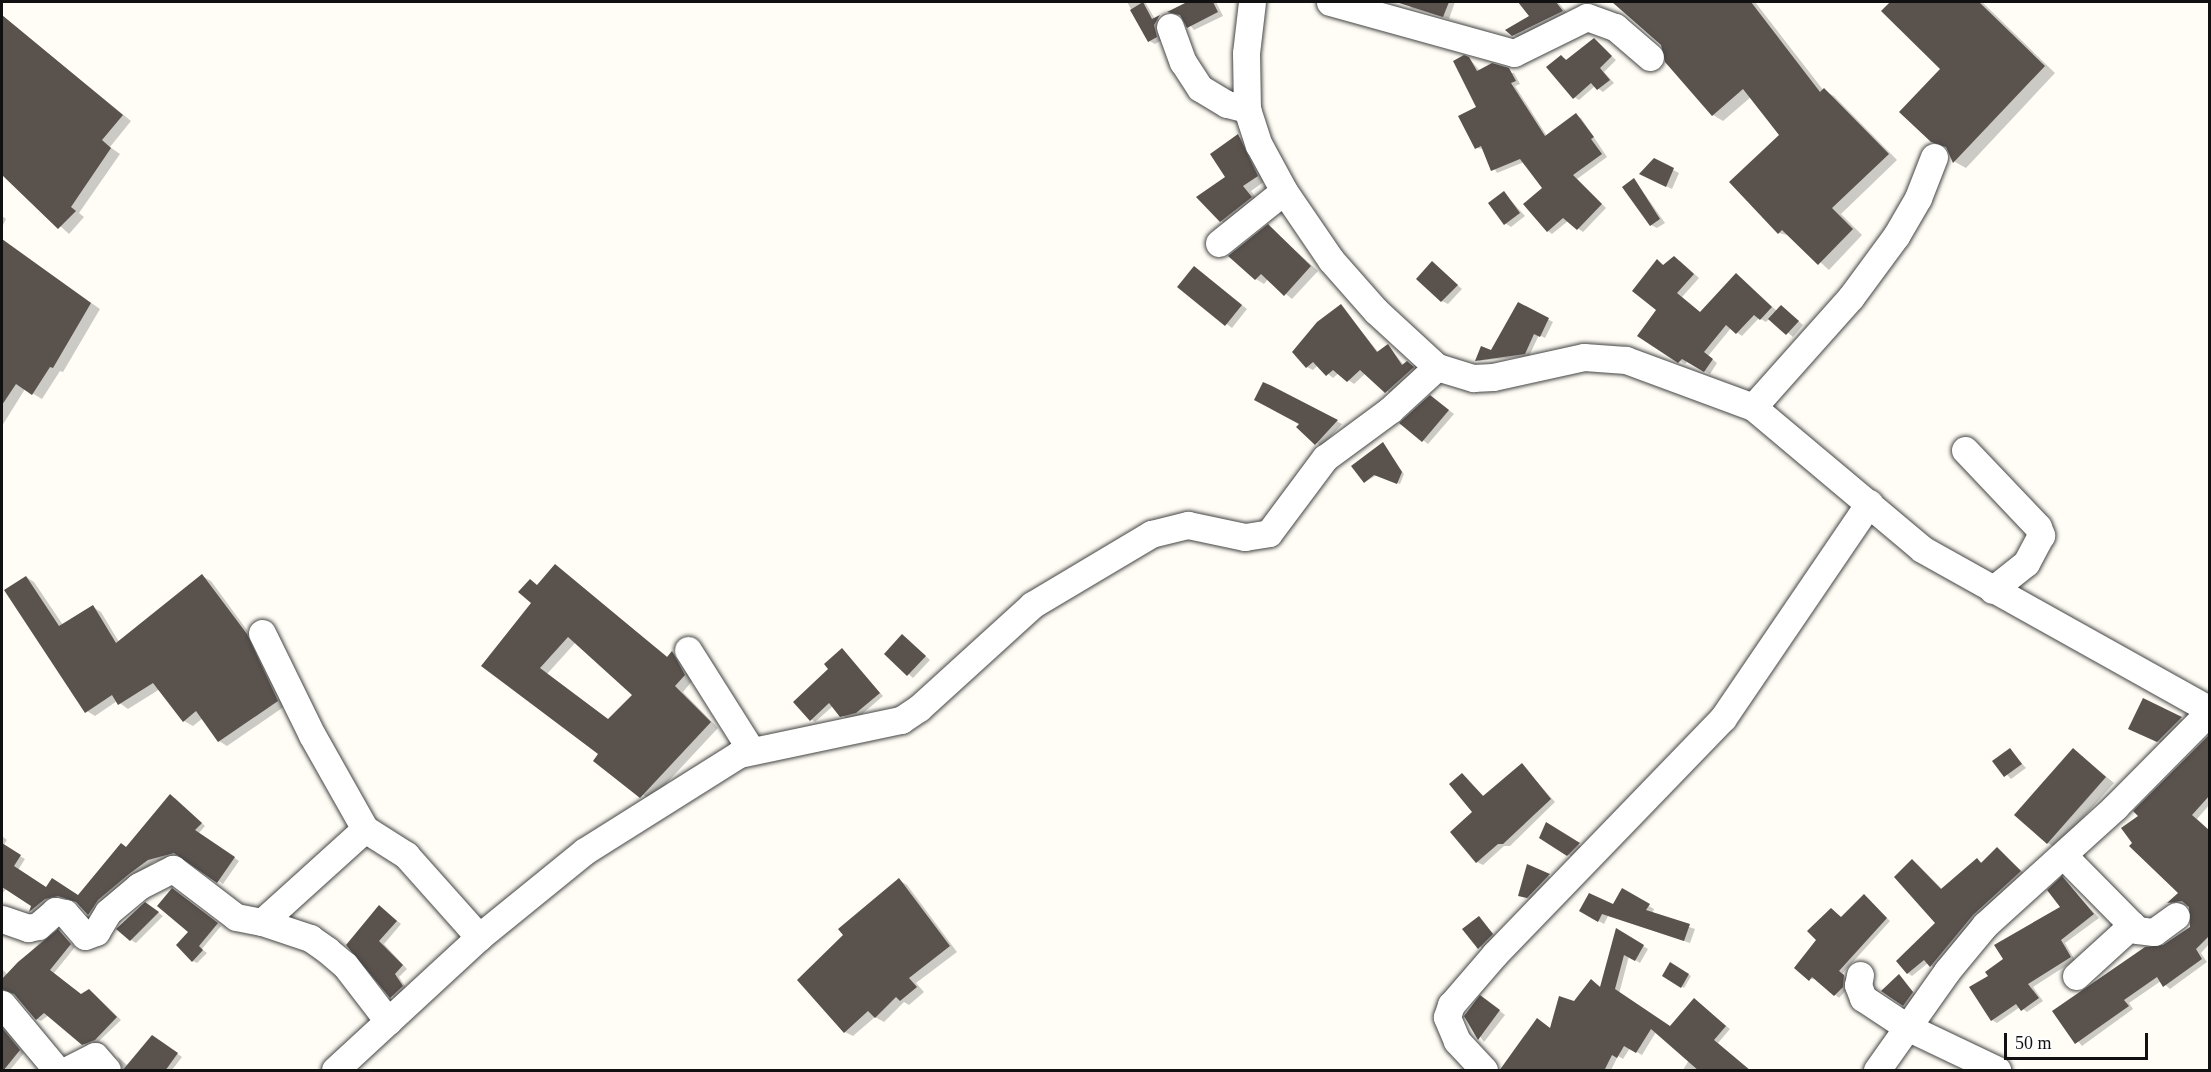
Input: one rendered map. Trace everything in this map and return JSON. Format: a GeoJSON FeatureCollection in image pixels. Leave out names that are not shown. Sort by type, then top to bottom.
{"type":"FeatureCollection","features":[{"type":"Feature","properties":{"kind":"street"},"geometry":{"type":"LineString","coordinates":[[1252,2],[1246,53],[1247,109],[1259,145],[1284,190],[1331,260],[1376,311],[1437,367],[1473,378],[1493,377],[1584,357],[1626,360],[1753,407],[1922,549],[2210,710],[2064,856],[1985,925],[1907,1027],[1877,1071]]}},
{"type":"Feature","properties":{"kind":"street"},"geometry":{"type":"LineString","coordinates":[[1330,2],[1383,8],[1514,53],[1587,17],[1616,27],[1650,57]]}},
{"type":"Feature","properties":{"kind":"street"},"geometry":{"type":"LineString","coordinates":[[1170,27],[1183,62],[1200,88],[1227,104],[1247,109]]}},
{"type":"Feature","properties":{"kind":"street"},"geometry":{"type":"LineString","coordinates":[[1753,407],[1851,297],[1896,236],[1918,198],[1934,157]]}},
{"type":"Feature","properties":{"kind":"street"},"geometry":{"type":"LineString","coordinates":[[1219,243],[1284,190]]}},
{"type":"Feature","properties":{"kind":"street"},"geometry":{"type":"LineString","coordinates":[[335,1071],[479,938],[585,851],[751,750],[901,720],[1032,605],[1151,534],[1188,525],[1245,537],[1269,533],[1325,458],[1390,410],[1437,367]]}},
{"type":"Feature","properties":{"kind":"street"},"geometry":{"type":"LineString","coordinates":[[1965,450],[2038,527],[2041,535],[2026,562],[1992,590]]}},
{"type":"Feature","properties":{"kind":"street"},"geometry":{"type":"LineString","coordinates":[[1484,1071],[1457,1041],[1447,1017],[1451,1005],[1495,954],[1723,717],[1869,503]]}},
{"type":"Feature","properties":{"kind":"street"},"geometry":{"type":"LineString","coordinates":[[262,633],[312,735],[365,829],[406,855],[479,938]]}},
{"type":"Feature","properties":{"kind":"street"},"geometry":{"type":"LineString","coordinates":[[688,650],[751,750]]}},
{"type":"Feature","properties":{"kind":"street"},"geometry":{"type":"LineString","coordinates":[[262,922],[365,829]]}},
{"type":"Feature","properties":{"kind":"street"},"geometry":{"type":"LineString","coordinates":[[2064,856],[2138,930],[2154,932],[2176,916]]}},
{"type":"Feature","properties":{"kind":"street"},"geometry":{"type":"LineString","coordinates":[[2,919],[28,928],[38,926],[55,911],[64,913],[85,936],[96,932],[108,912],[139,886],[173,869],[236,917],[262,922],[310,938],[327,950],[345,965],[388,1021]]}},
{"type":"Feature","properties":{"kind":"street"},"geometry":{"type":"LineString","coordinates":[[2076,976],[2132,925]]}},
{"type":"Feature","properties":{"kind":"street"},"geometry":{"type":"LineString","coordinates":[[1860,975],[1859,992],[1863,998],[1907,1027],[1997,1071]]}},
{"type":"Feature","properties":{"kind":"street"},"geometry":{"type":"LineString","coordinates":[[2,1004],[57,1071]]}},
{"type":"Feature","properties":{"kind":"street"},"geometry":{"type":"LineString","coordinates":[[68,1071],[95,1056],[107,1071]]}},
{"type":"Feature","properties":{"kind":"building"},"geometry":{"type":"Polygon","coordinates":[[[1143,2],[1152,19],[1160,15],[1154,25],[1157,37],[1148,42],[1130,10],[1143,2]]]}},
{"type":"Feature","properties":{"kind":"building"},"geometry":{"type":"Polygon","coordinates":[[[1187,2],[1213,2],[1218,12],[1187,28],[1180,15],[1167,12],[1187,2]]]}},
{"type":"Feature","properties":{"kind":"building"},"geometry":{"type":"Polygon","coordinates":[[[1396,2],[1449,2],[1443,17],[1396,2]]]}},
{"type":"Feature","properties":{"kind":"building"},"geometry":{"type":"Polygon","coordinates":[[[1518,2],[1556,2],[1563,11],[1512,36],[1505,30],[1529,16],[1518,2]]]}},
{"type":"Feature","properties":{"kind":"building"},"geometry":{"type":"Polygon","coordinates":[[[1612,2],[1751,2],[1820,92],[1824,88],[1889,154],[1832,208],[1853,229],[1818,265],[1782,230],[1778,234],[1729,182],[1779,135],[1743,89],[1712,116],[1665,62],[1661,45],[1612,2]]]}},
{"type":"Feature","properties":{"kind":"building"},"geometry":{"type":"Polygon","coordinates":[[[1890,2],[1979,2],[2045,66],[1953,163],[1946,147],[1931,142],[1899,112],[1940,69],[1881,11],[1890,2]]]}},
{"type":"Feature","properties":{"kind":"building"},"geometry":{"type":"Polygon","coordinates":[[[2,15],[123,115],[102,140],[111,148],[71,207],[76,211],[58,229],[2,175],[2,15]]]}},
{"type":"Feature","properties":{"kind":"building"},"geometry":{"type":"Polygon","coordinates":[[[1594,38],[1612,56],[1600,68],[1610,80],[1597,90],[1591,83],[1573,99],[1546,67],[1561,55],[1566,60],[1594,38]]]}},
{"type":"Feature","properties":{"kind":"building"},"geometry":{"type":"Polygon","coordinates":[[[1464,55],[1469,57],[1477,71],[1492,63],[1509,68],[1516,81],[1511,83],[1545,136],[1576,113],[1594,137],[1591,139],[1602,154],[1573,175],[1602,204],[1577,230],[1563,218],[1547,232],[1523,204],[1542,188],[1520,159],[1491,171],[1481,146],[1475,149],[1458,116],[1476,107],[1453,61],[1464,55]]]}},
{"type":"Feature","properties":{"kind":"building"},"geometry":{"type":"Polygon","coordinates":[[[1238,134],[1258,176],[1243,186],[1252,197],[1220,222],[1196,197],[1225,177],[1210,154],[1238,134]]]}},
{"type":"Feature","properties":{"kind":"building"},"geometry":{"type":"Polygon","coordinates":[[[1654,158],[1674,168],[1666,187],[1639,174],[1654,158]]]}},
{"type":"Feature","properties":{"kind":"building"},"geometry":{"type":"Polygon","coordinates":[[[1634,178],[1660,219],[1650,226],[1622,187],[1634,178]]]}},
{"type":"Feature","properties":{"kind":"building"},"geometry":{"type":"Polygon","coordinates":[[[1504,191],[1520,213],[1504,225],[1488,203],[1504,191]]]}},
{"type":"Feature","properties":{"kind":"building"},"geometry":{"type":"Polygon","coordinates":[[[1268,224],[1311,266],[1284,296],[1261,274],[1255,280],[1228,256],[1268,224]]]}},
{"type":"Feature","properties":{"kind":"building"},"geometry":{"type":"Polygon","coordinates":[[[2,239],[91,303],[53,368],[50,367],[32,395],[16,384],[2,405],[2,239]]]}},
{"type":"Feature","properties":{"kind":"building"},"geometry":{"type":"Polygon","coordinates":[[[1674,256],[1694,274],[1677,293],[1700,312],[1736,273],[1772,307],[1760,320],[1754,315],[1736,334],[1726,325],[1704,352],[1713,359],[1704,372],[1682,359],[1678,363],[1637,336],[1656,310],[1632,291],[1657,259],[1663,265],[1674,256]]]}},
{"type":"Feature","properties":{"kind":"building"},"geometry":{"type":"Polygon","coordinates":[[[1432,261],[1458,285],[1441,302],[1416,279],[1432,261]]]}},
{"type":"Feature","properties":{"kind":"building"},"geometry":{"type":"Polygon","coordinates":[[[1194,266],[1242,305],[1225,326],[1177,287],[1194,266]]]}},
{"type":"Feature","properties":{"kind":"building"},"geometry":{"type":"Polygon","coordinates":[[[1518,302],[1549,318],[1540,337],[1534,334],[1525,354],[1475,361],[1481,346],[1491,350],[1518,302]]]}},
{"type":"Feature","properties":{"kind":"building"},"geometry":{"type":"Polygon","coordinates":[[[1341,304],[1377,352],[1388,344],[1402,365],[1407,361],[1414,367],[1385,393],[1360,370],[1347,382],[1333,370],[1326,376],[1313,362],[1306,368],[1292,352],[1317,322],[1341,304]]]}},
{"type":"Feature","properties":{"kind":"building"},"geometry":{"type":"Polygon","coordinates":[[[1781,305],[1799,321],[1786,335],[1768,319],[1781,305]]]}},
{"type":"Feature","properties":{"kind":"building"},"geometry":{"type":"Polygon","coordinates":[[[1263,382],[1338,420],[1315,445],[1296,427],[1299,424],[1254,400],[1263,382]]]}},
{"type":"Feature","properties":{"kind":"building"},"geometry":{"type":"Polygon","coordinates":[[[1430,395],[1449,410],[1422,442],[1399,423],[1430,395]]]}},
{"type":"Feature","properties":{"kind":"building"},"geometry":{"type":"Polygon","coordinates":[[[1383,442],[1402,472],[1397,484],[1374,475],[1364,483],[1351,466],[1383,442]]]}},
{"type":"Feature","properties":{"kind":"building"},"geometry":{"type":"Polygon","coordinates":[[[555,564],[667,657],[672,651],[685,675],[675,686],[711,722],[640,798],[593,761],[598,754],[481,666],[531,603],[518,592],[530,579],[537,585],[555,564]],[[568,637],[540,668],[608,719],[632,695],[568,637]]]}},
{"type":"Feature","properties":{"kind":"building"},"geometry":{"type":"Polygon","coordinates":[[[202,574],[247,634],[278,701],[218,742],[196,711],[183,722],[153,683],[118,705],[112,695],[85,713],[4,590],[26,576],[59,626],[93,605],[116,643],[202,574]]]}},
{"type":"Feature","properties":{"kind":"building"},"geometry":{"type":"Polygon","coordinates":[[[902,634],[926,656],[907,676],[884,654],[902,634]]]}},
{"type":"Feature","properties":{"kind":"building"},"geometry":{"type":"Polygon","coordinates":[[[842,648],[880,693],[856,713],[840,717],[829,703],[810,721],[793,702],[828,669],[824,664],[842,648]]]}},
{"type":"Feature","properties":{"kind":"building"},"geometry":{"type":"Polygon","coordinates":[[[2143,698],[2182,717],[2157,742],[2128,729],[2143,698]]]}},
{"type":"Feature","properties":{"kind":"building"},"geometry":{"type":"Polygon","coordinates":[[[2210,734],[2210,795],[2192,815],[2210,831],[2210,935],[2196,949],[2202,959],[2163,987],[2157,977],[2124,1000],[2129,1006],[2075,1044],[2052,1011],[2145,947],[2163,945],[2190,927],[2189,907],[2182,901],[2167,903],[2178,893],[2129,846],[2132,843],[2121,828],[2138,816],[2133,811],[2210,734]]]}},
{"type":"Feature","properties":{"kind":"building"},"geometry":{"type":"Polygon","coordinates":[[[2010,748],[2022,764],[2004,777],[1992,761],[2010,748]]]}},
{"type":"Feature","properties":{"kind":"building"},"geometry":{"type":"Polygon","coordinates":[[[2073,748],[2106,777],[2047,844],[2014,815],[2073,748]]]}},
{"type":"Feature","properties":{"kind":"building"},"geometry":{"type":"Polygon","coordinates":[[[1522,763],[1551,799],[1503,844],[1498,844],[1476,863],[1450,832],[1472,812],[1449,784],[1462,773],[1483,796],[1522,763]]]}},
{"type":"Feature","properties":{"kind":"building"},"geometry":{"type":"Polygon","coordinates":[[[170,794],[202,823],[195,830],[235,857],[217,883],[174,853],[148,860],[98,900],[88,915],[76,902],[58,896],[45,899],[29,912],[31,906],[2,887],[2,843],[21,855],[14,866],[46,887],[52,878],[78,895],[121,843],[126,847],[170,794]]]}},
{"type":"Feature","properties":{"kind":"building"},"geometry":{"type":"Polygon","coordinates":[[[1546,822],[1580,843],[1567,856],[1539,838],[1546,822]]]}},
{"type":"Feature","properties":{"kind":"building"},"geometry":{"type":"Polygon","coordinates":[[[1997,847],[2021,871],[1973,915],[1930,967],[1924,960],[1907,974],[1896,961],[1935,923],[1894,877],[1912,859],[1941,889],[1977,858],[1981,863],[1997,847]]]}},
{"type":"Feature","properties":{"kind":"building"},"geometry":{"type":"Polygon","coordinates":[[[1527,864],[1550,874],[1527,898],[1518,896],[1527,864]]]}},
{"type":"Feature","properties":{"kind":"building"},"geometry":{"type":"Polygon","coordinates":[[[2062,876],[2094,914],[2061,940],[2071,957],[2028,984],[2039,998],[2021,1011],[2016,1004],[1991,1021],[1969,987],[1988,976],[1985,972],[2003,959],[1994,945],[2060,907],[2047,890],[2062,876]]]}},
{"type":"Feature","properties":{"kind":"building"},"geometry":{"type":"Polygon","coordinates":[[[899,878],[950,946],[909,978],[917,987],[900,1001],[896,997],[875,1018],[868,1011],[844,1033],[797,980],[843,935],[838,929],[899,878]]]}},
{"type":"Feature","properties":{"kind":"building"},"geometry":{"type":"Polygon","coordinates":[[[172,888],[218,923],[199,946],[203,950],[192,962],[176,945],[188,932],[157,906],[172,888]]]}},
{"type":"Feature","properties":{"kind":"building"},"geometry":{"type":"Polygon","coordinates":[[[1622,888],[1650,904],[1646,910],[1690,924],[1684,941],[1602,914],[1598,922],[1579,911],[1589,893],[1613,904],[1622,888]]]}},
{"type":"Feature","properties":{"kind":"building"},"geometry":{"type":"Polygon","coordinates":[[[1864,894],[1887,918],[1839,971],[1844,975],[1843,987],[1834,996],[1812,977],[1809,981],[1794,968],[1816,940],[1807,931],[1831,908],[1841,917],[1864,894]]]}},
{"type":"Feature","properties":{"kind":"building"},"geometry":{"type":"Polygon","coordinates":[[[145,902],[159,912],[130,941],[116,929],[145,902]]]}},
{"type":"Feature","properties":{"kind":"building"},"geometry":{"type":"Polygon","coordinates":[[[379,905],[397,921],[379,941],[403,965],[395,974],[403,986],[390,998],[346,945],[379,905]]]}},
{"type":"Feature","properties":{"kind":"building"},"geometry":{"type":"Polygon","coordinates":[[[1479,916],[1493,934],[1478,949],[1462,929],[1479,916]]]}},
{"type":"Feature","properties":{"kind":"building"},"geometry":{"type":"Polygon","coordinates":[[[1616,928],[1644,945],[1635,961],[1624,955],[1615,989],[1670,1026],[1694,998],[1726,1026],[1714,1040],[1751,1071],[1699,1071],[1651,1029],[1636,1053],[1624,1046],[1617,1058],[1612,1055],[1604,1071],[1499,1071],[1537,1018],[1550,1028],[1559,996],[1574,1001],[1591,979],[1600,987],[1616,928]]]}},
{"type":"Feature","properties":{"kind":"building"},"geometry":{"type":"Polygon","coordinates":[[[58,929],[71,944],[50,970],[81,994],[89,989],[117,1017],[95,1040],[82,1045],[44,1013],[36,1020],[14,994],[2,989],[2,979],[18,962],[58,929]]]}},
{"type":"Feature","properties":{"kind":"building"},"geometry":{"type":"Polygon","coordinates":[[[1670,962],[1689,974],[1681,988],[1662,976],[1670,962]]]}},
{"type":"Feature","properties":{"kind":"building"},"geometry":{"type":"Polygon","coordinates":[[[1899,974],[1913,992],[1903,1006],[1881,991],[1899,974]]]}},
{"type":"Feature","properties":{"kind":"building"},"geometry":{"type":"Polygon","coordinates":[[[1480,995],[1500,1010],[1478,1040],[1464,1016],[1480,995]]]}},
{"type":"Feature","properties":{"kind":"building"},"geometry":{"type":"Polygon","coordinates":[[[2,1028],[20,1050],[3,1071],[2,1071],[2,1028]]]}},
{"type":"Feature","properties":{"kind":"building"},"geometry":{"type":"Polygon","coordinates":[[[152,1035],[178,1053],[165,1071],[122,1071],[152,1035]]]}}]}
